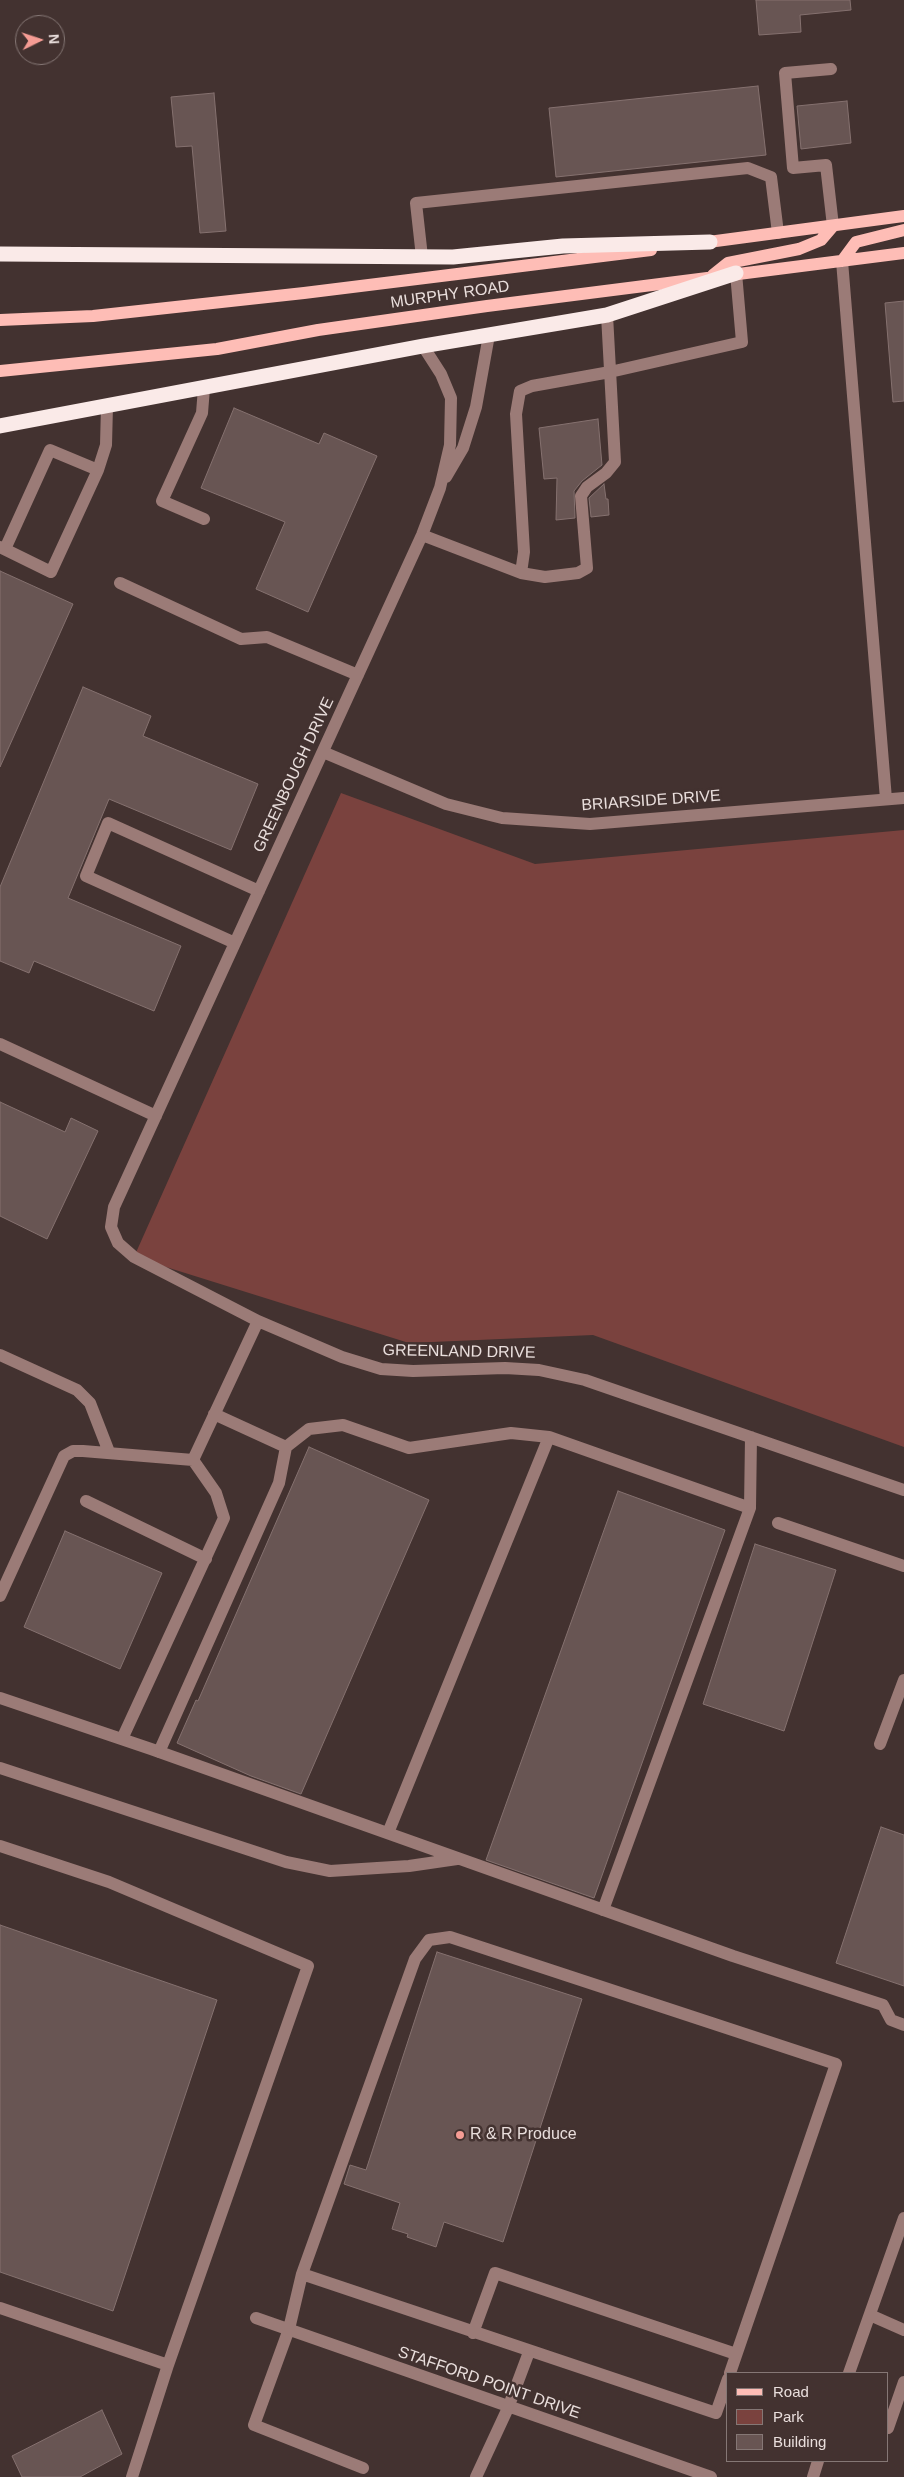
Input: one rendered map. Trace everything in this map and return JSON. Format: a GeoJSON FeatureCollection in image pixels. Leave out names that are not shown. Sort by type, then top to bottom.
{"type":"FeatureCollection","features":[{"type":"Feature","properties":{"kind":"highway"},"geometry":{"type":"LineString","coordinates":[[0,254],[453,257],[563,246],[710,242]]}},
{"type":"Feature","properties":{"kind":"highway"},"geometry":{"type":"LineString","coordinates":[[0,426],[424,346],[607,315],[736,273]]}},
{"type":"Feature","properties":{"kind":"main road","name":"MURPHY ROAD"},"geometry":{"type":"LineString","coordinates":[[0,320],[118,313],[304,293],[904,216]]}},
{"type":"Feature","properties":{"kind":"main road"},"geometry":{"type":"LineString","coordinates":[[711,277],[728,264],[799,249],[821,240],[833,226]]}},
{"type":"Feature","properties":{"kind":"main road"},"geometry":{"type":"LineString","coordinates":[[842,261],[856,242],[904,230]]}},
{"type":"Feature","properties":{"kind":"main road","name":"MURPHY ROAD"},"geometry":{"type":"LineString","coordinates":[[0,371],[217,348],[337,327],[736,273],[904,253]]}},
{"type":"Feature","properties":{"kind":"street"},"geometry":{"type":"LineString","coordinates":[[831,69],[785,73],[793,168],[826,165],[833,226]]}},
{"type":"Feature","properties":{"kind":"street"},"geometry":{"type":"LineString","coordinates":[[422,257],[416,203],[748,168],[771,177],[778,233]]}},
{"type":"Feature","properties":{"kind":"street"},"geometry":{"type":"LineString","coordinates":[[842,261],[886,800]]}},
{"type":"Feature","properties":{"kind":"street"},"geometry":{"type":"LineString","coordinates":[[521,573],[524,552],[516,414],[520,391],[532,386],[610,372],[742,342],[736,273]]}},
{"type":"Feature","properties":{"kind":"street"},"geometry":{"type":"LineString","coordinates":[[422,535],[521,573],[545,577],[578,573],[587,568],[581,496],[587,487],[606,473],[615,462],[607,315]]}},
{"type":"Feature","properties":{"kind":"street","name":"GREENBOUGH DRIVE"},"geometry":{"type":"LineString","coordinates":[[440,488],[463,448],[476,406],[489,335]]}},
{"type":"Feature","properties":{"kind":"street","name":"GREENBOUGH DRIVE"},"geometry":{"type":"LineString","coordinates":[[175,1074],[422,535],[440,488],[450,445],[451,398],[441,374],[424,346]]}},
{"type":"Feature","properties":{"kind":"street"},"geometry":{"type":"LineString","coordinates":[[204,388],[202,413],[162,501],[204,519]]}},
{"type":"Feature","properties":{"kind":"street"},"geometry":{"type":"LineString","coordinates":[[98,470],[50,450],[2,548],[51,572],[98,470],[106,445],[107,406]]}},
{"type":"Feature","properties":{"kind":"street"},"geometry":{"type":"LineString","coordinates":[[120,583],[241,639],[267,637],[358,675]]}},
{"type":"Feature","properties":{"kind":"street","name":"BRIARSIDE DRIVE"},"geometry":{"type":"LineString","coordinates":[[323,752],[446,804],[502,818],[590,824],[904,798]]}},
{"type":"Feature","properties":{"kind":"street"},"geometry":{"type":"LineString","coordinates":[[235,942],[86,876],[108,823],[259,891]]}},
{"type":"Feature","properties":{"kind":"street"},"geometry":{"type":"LineString","coordinates":[[0,1044],[156,1116]]}},
{"type":"Feature","properties":{"kind":"street","name":"GREENLAND DRIVE"},"geometry":{"type":"LineString","coordinates":[[175,1074],[114,1207],[111,1227],[118,1243],[134,1257],[258,1320],[342,1357],[381,1369],[413,1371],[505,1368],[539,1370],[585,1380],[904,1490]]}},
{"type":"Feature","properties":{"kind":"street"},"geometry":{"type":"LineString","coordinates":[[193,1460],[258,1320]]}},
{"type":"Feature","properties":{"kind":"street"},"geometry":{"type":"LineString","coordinates":[[0,1356],[77,1390],[90,1403],[109,1452]]}},
{"type":"Feature","properties":{"kind":"street"},"geometry":{"type":"LineString","coordinates":[[214,1414],[286,1447]]}},
{"type":"Feature","properties":{"kind":"street"},"geometry":{"type":"LineString","coordinates":[[159,1752],[278,1483],[286,1447],[309,1429],[343,1426],[408,1448],[511,1433],[549,1437],[750,1508]]}},
{"type":"Feature","properties":{"kind":"street"},"geometry":{"type":"LineString","coordinates":[[388,1833],[549,1437]]}},
{"type":"Feature","properties":{"kind":"street"},"geometry":{"type":"LineString","coordinates":[[603,1910],[750,1508],[752,1437]]}},
{"type":"Feature","properties":{"kind":"street"},"geometry":{"type":"LineString","coordinates":[[0,1596],[64,1456],[73,1451],[109,1452],[193,1460],[216,1493],[224,1518],[122,1739]]}},
{"type":"Feature","properties":{"kind":"street"},"geometry":{"type":"LineString","coordinates":[[86,1501],[206,1559]]}},
{"type":"Feature","properties":{"kind":"street"},"geometry":{"type":"LineString","coordinates":[[778,1523],[904,1566]]}},
{"type":"Feature","properties":{"kind":"street"},"geometry":{"type":"LineString","coordinates":[[880,1744],[904,1680]]}},
{"type":"Feature","properties":{"kind":"street"},"geometry":{"type":"LineString","coordinates":[[0,1698],[159,1752],[603,1910],[883,2005],[891,2020],[904,2024]]}},
{"type":"Feature","properties":{"kind":"street"},"geometry":{"type":"LineString","coordinates":[[0,1768],[286,1862],[330,1870],[409,1866],[460,1859]]}},
{"type":"Feature","properties":{"kind":"street"},"geometry":{"type":"LineString","coordinates":[[0,1846],[109,1882],[308,1966],[168,2365],[132,2477]]}},
{"type":"Feature","properties":{"kind":"street"},"geometry":{"type":"LineString","coordinates":[[363,2468],[254,2424],[289,2329],[302,2274],[415,1959],[430,1940],[450,1937],[836,2064],[730,2372]]}},
{"type":"Feature","properties":{"kind":"street"},"geometry":{"type":"LineString","coordinates":[[849,2372],[904,2218]]}},
{"type":"Feature","properties":{"kind":"street"},"geometry":{"type":"LineString","coordinates":[[473,2333],[495,2273],[736,2354]]}},
{"type":"Feature","properties":{"kind":"street"},"geometry":{"type":"LineString","coordinates":[[302,2274],[529,2352],[716,2413],[726,2385]]}},
{"type":"Feature","properties":{"kind":"street"},"geometry":{"type":"LineString","coordinates":[[0,2308],[168,2365]]}},
{"type":"Feature","properties":{"kind":"street"},"geometry":{"type":"LineString","coordinates":[[870,2315],[904,2330]]}},
{"type":"Feature","properties":{"kind":"street","name":"STAFFORD POINT DRIVE"},"geometry":{"type":"LineString","coordinates":[[256,2318],[708,2477]]}},
{"type":"Feature","properties":{"kind":"street"},"geometry":{"type":"LineString","coordinates":[[476,2477],[508,2408],[529,2352]]}},
{"type":"Feature","properties":{"kind":"street"},"geometry":{"type":"LineString","coordinates":[[889,2425],[904,2382]]}},
{"type":"Feature","properties":{"kind":"street"},"geometry":{"type":"LineString","coordinates":[[813,2477],[818,2462]]}},
{"type":"Feature","properties":{"kind":"green space"},"geometry":{"type":"Polygon","coordinates":[[[341,793],[535,864],[904,830],[904,1447],[593,1335],[409,1343],[134,1257],[341,793]]]}},
{"type":"Feature","properties":{"kind":"building"},"geometry":{"type":"Polygon","coordinates":[[[756,0],[850,0],[851,10],[800,15],[801,32],[759,35],[756,0]]]}},
{"type":"Feature","properties":{"kind":"building"},"geometry":{"type":"Polygon","coordinates":[[[758,86],[766,155],[556,177],[549,108],[758,86]]]}},
{"type":"Feature","properties":{"kind":"building"},"geometry":{"type":"Polygon","coordinates":[[[214,93],[226,231],[200,233],[192,146],[176,147],[171,97],[214,93]]]}},
{"type":"Feature","properties":{"kind":"building"},"geometry":{"type":"Polygon","coordinates":[[[847,101],[851,143],[801,149],[797,106],[847,101]]]}},
{"type":"Feature","properties":{"kind":"building"},"geometry":{"type":"Polygon","coordinates":[[[904,301],[904,401],[893,402],[885,303],[904,301]]]}},
{"type":"Feature","properties":{"kind":"building"},"geometry":{"type":"Polygon","coordinates":[[[234,408],[319,444],[324,433],[377,456],[308,612],[256,589],[285,522],[201,488],[234,408]]]}},
{"type":"Feature","properties":{"kind":"building"},"geometry":{"type":"Polygon","coordinates":[[[598,419],[602,465],[582,481],[574,491],[575,518],[556,520],[557,478],[544,479],[539,428],[598,419]]]}},
{"type":"Feature","properties":{"kind":"building"},"geometry":{"type":"Polygon","coordinates":[[[604,484],[606,499],[608,499],[609,515],[591,517],[589,498],[604,484]]]}},
{"type":"Feature","properties":{"kind":"building"},"geometry":{"type":"Polygon","coordinates":[[[0,571],[73,604],[0,767],[0,571]]]}},
{"type":"Feature","properties":{"kind":"building"},"geometry":{"type":"Polygon","coordinates":[[[83,687],[151,716],[143,736],[258,784],[231,850],[109,799],[68,898],[181,946],[154,1011],[34,961],[29,973],[0,961],[0,887],[83,687]]]}},
{"type":"Feature","properties":{"kind":"building"},"geometry":{"type":"Polygon","coordinates":[[[0,1102],[65,1132],[71,1118],[98,1131],[47,1239],[0,1216],[0,1102]]]}},
{"type":"Feature","properties":{"kind":"building"},"geometry":{"type":"Polygon","coordinates":[[[309,1447],[429,1500],[301,1794],[251,1776],[177,1743],[196,1700],[198,1701],[309,1447]]]}},
{"type":"Feature","properties":{"kind":"building"},"geometry":{"type":"Polygon","coordinates":[[[618,1491],[725,1530],[594,1898],[486,1860],[618,1491]]]}},
{"type":"Feature","properties":{"kind":"building"},"geometry":{"type":"Polygon","coordinates":[[[65,1531],[162,1573],[120,1669],[24,1627],[65,1531]]]}},
{"type":"Feature","properties":{"kind":"building"},"geometry":{"type":"Polygon","coordinates":[[[755,1544],[836,1570],[784,1731],[703,1704],[755,1544]]]}},
{"type":"Feature","properties":{"kind":"building"},"geometry":{"type":"Polygon","coordinates":[[[881,1827],[904,1835],[904,1986],[836,1963],[881,1827]]]}},
{"type":"Feature","properties":{"kind":"building"},"geometry":{"type":"Polygon","coordinates":[[[0,1925],[217,2000],[113,2311],[0,2272],[0,1925]]]}},
{"type":"Feature","properties":{"kind":"building"},"geometry":{"type":"Polygon","coordinates":[[[437,1952],[582,1999],[503,2242],[444,2222],[436,2247],[407,2237],[408,2234],[392,2229],[400,2203],[344,2184],[350,2165],[366,2170],[437,1952]]]}},
{"type":"Feature","properties":{"kind":"building"},"geometry":{"type":"Polygon","coordinates":[[[102,2410],[122,2454],[80,2477],[22,2477],[12,2456],[102,2410]]]}},
{"type":"Feature","properties":{"kind":"place","name":"R & R Produce"},"geometry":{"type":"Point","coordinates":[460,2135]}}]}
